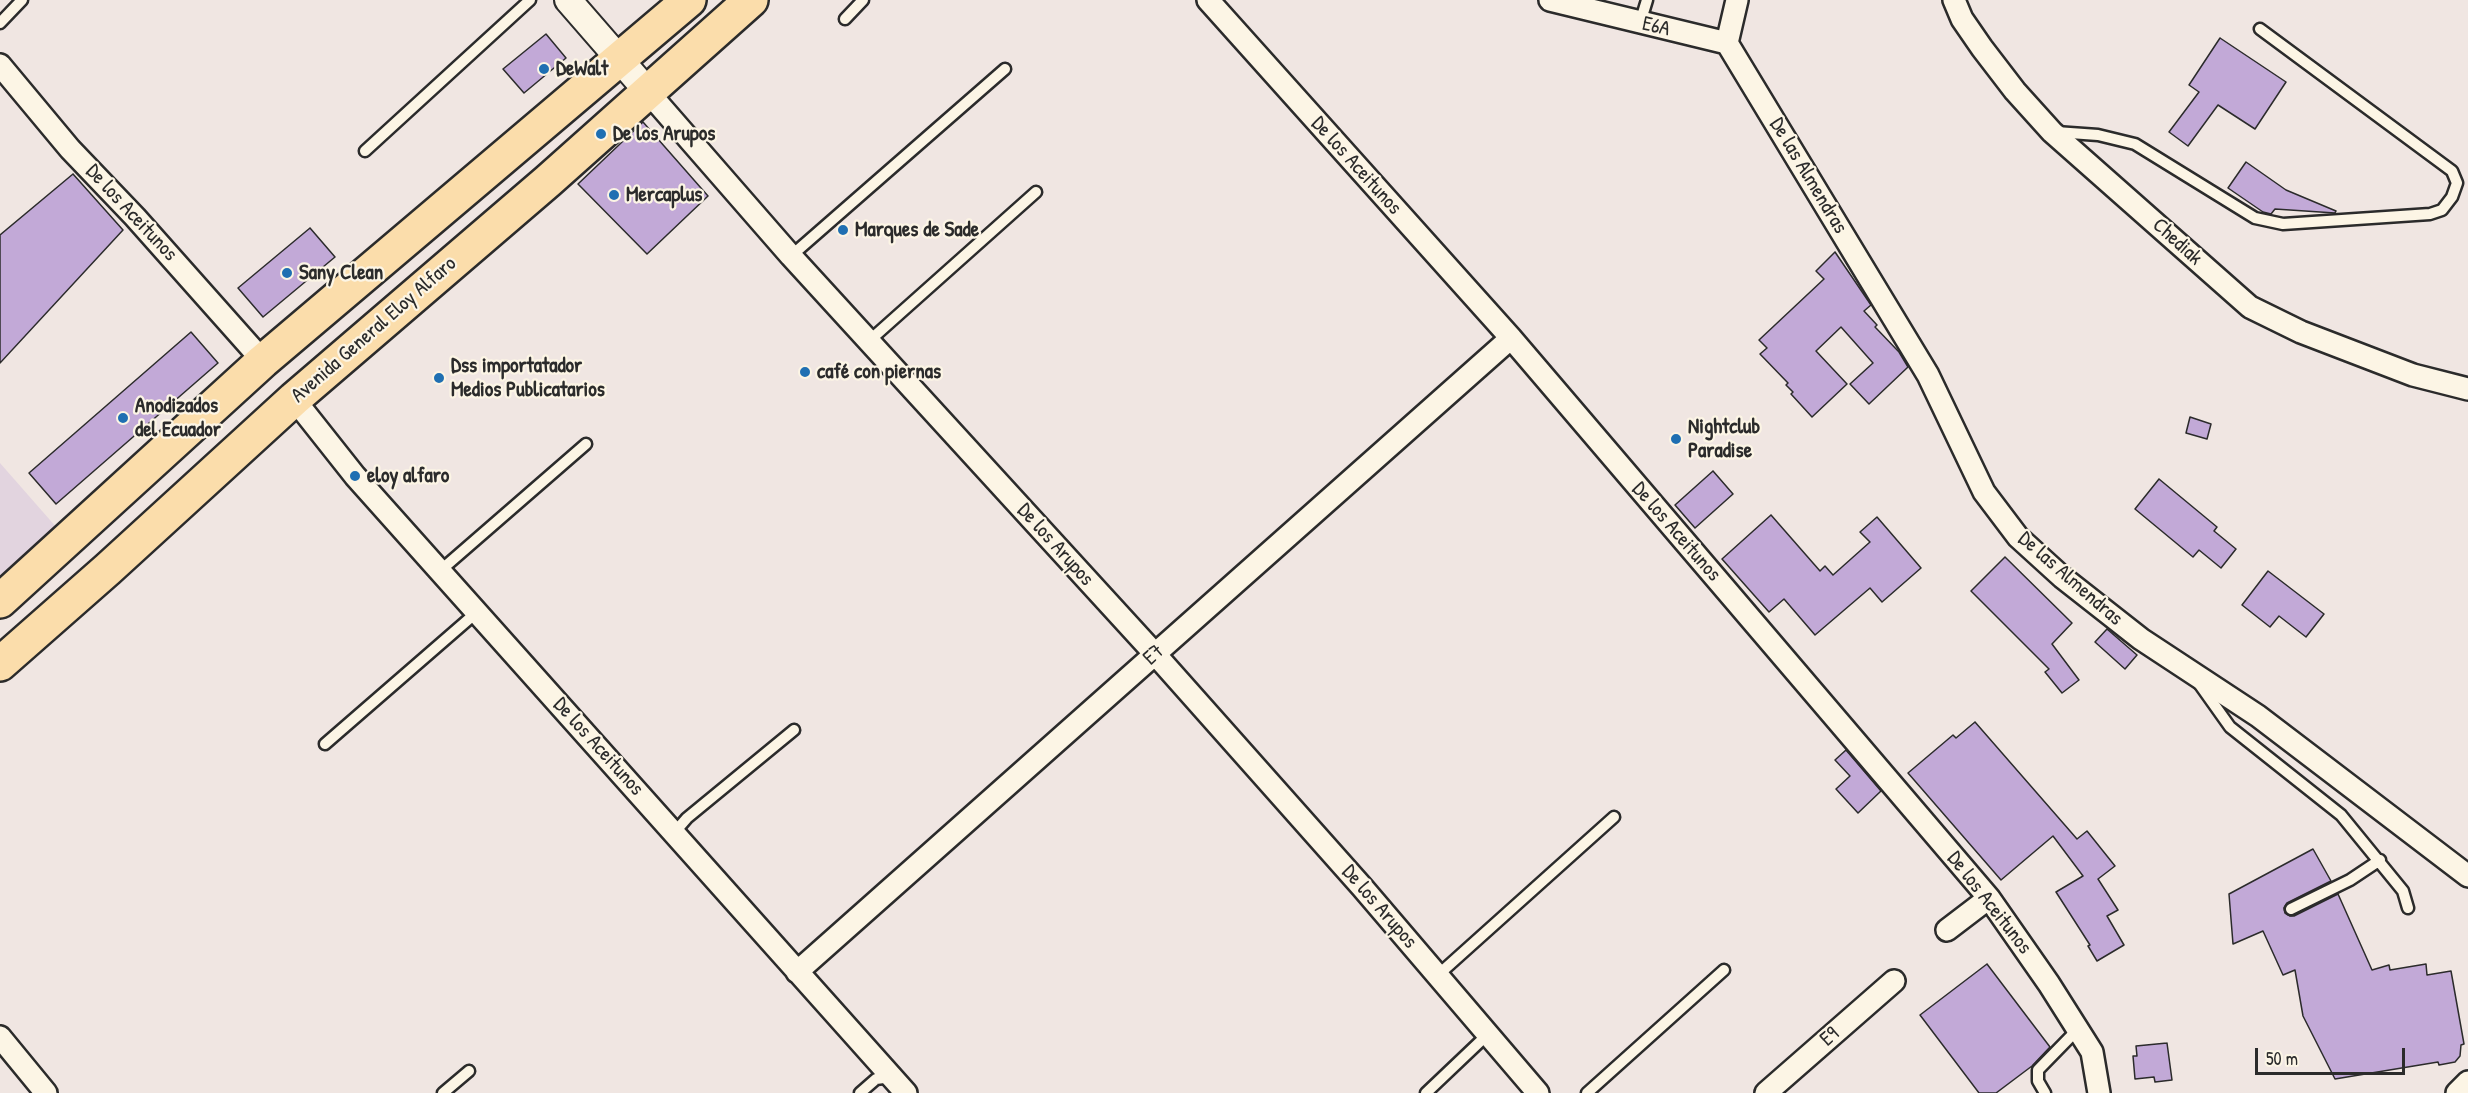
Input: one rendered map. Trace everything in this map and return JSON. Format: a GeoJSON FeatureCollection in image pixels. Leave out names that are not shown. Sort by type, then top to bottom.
{"type":"FeatureCollection","features":[{"type":"Feature","properties":{"kind":"main road"},"geometry":{"type":"LineString","coordinates":[[0,601],[263,361],[689,0]]}},
{"type":"Feature","properties":{"kind":"main road","name":"Avenida General Eloy Alfaro"},"geometry":{"type":"LineString","coordinates":[[0,664],[294,399],[548,181],[751,0]]}},
{"type":"Feature","properties":{"kind":"street","name":"De los Arupos"},"geometry":{"type":"LineString","coordinates":[[568,0],[791,256],[1155,654],[1438,975],[1538,1093]]}},
{"type":"Feature","properties":{"kind":"street","name":"De los Aceitunos"},"geometry":{"type":"LineString","coordinates":[[1208,0],[1511,339],[1989,898],[2092,1052],[2099,1093]]}},
{"type":"Feature","properties":{"kind":"street","name":"E6A"},"geometry":{"type":"LineString","coordinates":[[1550,0],[1640,24],[1727,43]]}},
{"type":"Feature","properties":{"kind":"street"},"geometry":{"type":"LineString","coordinates":[[1727,43],[1737,0]]}},
{"type":"Feature","properties":{"kind":"street","name":"Chediak"},"geometry":{"type":"LineString","coordinates":[[1954,0],[1962,19],[1982,48],[2015,91],[2052,132],[2250,307],[2301,332],[2413,375],[2468,389]]}},
{"type":"Feature","properties":{"kind":"street","name":"De las Almendras"},"geometry":{"type":"LineString","coordinates":[[1727,43],[1928,375],[1984,492],[2019,537],[2062,578],[2141,639],[2258,716],[2468,876]]}},
{"type":"Feature","properties":{"kind":"street","name":"De los Aceitunos"},"geometry":{"type":"LineString","coordinates":[[0,65],[70,148],[135,217],[263,361]]}},
{"type":"Feature","properties":{"kind":"street","name":"E7"},"geometry":{"type":"LineString","coordinates":[[798,972],[1511,339]]}},
{"type":"Feature","properties":{"kind":"street","name":"De los Aceitunos"},"geometry":{"type":"LineString","coordinates":[[294,399],[355,476],[906,1093]]}},
{"type":"Feature","properties":{"kind":"street"},"geometry":{"type":"LineString","coordinates":[[1947,930],[1989,898]]}},
{"type":"Feature","properties":{"kind":"street","name":"E9"},"geometry":{"type":"LineString","coordinates":[[1766,1093],[1894,981]]}},
{"type":"Feature","properties":{"kind":"street"},"geometry":{"type":"LineString","coordinates":[[0,1036],[46,1093]]}},
{"type":"Feature","properties":{"kind":"street"},"geometry":{"type":"LineString","coordinates":[[2457,1093],[2468,1082]]}},
{"type":"Feature","properties":{"kind":"lane"},"geometry":{"type":"LineString","coordinates":[[0,23],[22,0]]}},
{"type":"Feature","properties":{"kind":"lane"},"geometry":{"type":"LineString","coordinates":[[365,151],[530,0]]}},
{"type":"Feature","properties":{"kind":"lane"},"geometry":{"type":"LineString","coordinates":[[845,19],[863,0]]}},
{"type":"Feature","properties":{"kind":"lane"},"geometry":{"type":"LineString","coordinates":[[1640,24],[1647,0]]}},
{"type":"Feature","properties":{"kind":"lane"},"geometry":{"type":"LineString","coordinates":[[2052,132],[2098,135],[2135,144],[2255,218],[2283,224],[2430,214],[2442,210],[2452,197],[2457,183],[2452,171],[2260,29]]}},
{"type":"Feature","properties":{"kind":"lane"},"geometry":{"type":"LineString","coordinates":[[791,256],[1005,69]]}},
{"type":"Feature","properties":{"kind":"lane"},"geometry":{"type":"LineString","coordinates":[[869,341],[1036,192]]}},
{"type":"Feature","properties":{"kind":"lane"},"geometry":{"type":"LineString","coordinates":[[441,570],[586,444]]}},
{"type":"Feature","properties":{"kind":"lane"},"geometry":{"type":"LineString","coordinates":[[325,744],[477,612]]}},
{"type":"Feature","properties":{"kind":"lane"},"geometry":{"type":"LineString","coordinates":[[2191,672],[2230,727],[2341,815],[2403,891],[2408,908]]}},
{"type":"Feature","properties":{"kind":"lane"},"geometry":{"type":"LineString","coordinates":[[674,833],[687,818],[794,730]]}},
{"type":"Feature","properties":{"kind":"lane"},"geometry":{"type":"LineString","coordinates":[[1438,975],[1614,817]]}},
{"type":"Feature","properties":{"kind":"lane"},"geometry":{"type":"LineString","coordinates":[[2291,909],[2350,880],[2380,860]]}},
{"type":"Feature","properties":{"kind":"lane"},"geometry":{"type":"LineString","coordinates":[[1587,1093],[1724,970]]}},
{"type":"Feature","properties":{"kind":"lane"},"geometry":{"type":"LineString","coordinates":[[2045,1093],[2038,1081],[2038,1070],[2054,1051],[2078,1029]]}},
{"type":"Feature","properties":{"kind":"lane"},"geometry":{"type":"LineString","coordinates":[[1426,1093],[1487,1035]]}},
{"type":"Feature","properties":{"kind":"lane"},"geometry":{"type":"LineString","coordinates":[[443,1093],[470,1071]]}},
{"type":"Feature","properties":{"kind":"lane"},"geometry":{"type":"LineString","coordinates":[[860,1093],[876,1079],[891,1077]]}},
{"type":"Feature","properties":{"kind":"shaded area"},"geometry":{"type":"Polygon","coordinates":[[[0,463],[57,528],[0,581],[0,463]]]}},
{"type":"Feature","properties":{"kind":"building"},"geometry":{"type":"Polygon","coordinates":[[[546,34],[566,58],[524,93],[503,69],[546,34]]]}},
{"type":"Feature","properties":{"kind":"building"},"geometry":{"type":"Polygon","coordinates":[[[2220,38],[2286,82],[2255,129],[2218,105],[2188,146],[2169,132],[2199,92],[2189,85],[2220,38]]]}},
{"type":"Feature","properties":{"kind":"building"},"geometry":{"type":"Polygon","coordinates":[[[643,122],[708,196],[647,254],[578,184],[643,122]]]}},
{"type":"Feature","properties":{"kind":"building"},"geometry":{"type":"Polygon","coordinates":[[[2246,162],[2286,190],[2336,211],[2335,213],[2275,209],[2271,214],[2263,212],[2228,188],[2246,162]]]}},
{"type":"Feature","properties":{"kind":"building"},"geometry":{"type":"Polygon","coordinates":[[[73,174],[123,230],[0,363],[0,235],[73,174]]]}},
{"type":"Feature","properties":{"kind":"building","name":"Sany Clean"},"geometry":{"type":"Polygon","coordinates":[[[310,228],[335,257],[263,317],[238,288],[310,228]]]}},
{"type":"Feature","properties":{"kind":"building"},"geometry":{"type":"Polygon","coordinates":[[[1835,252],[1871,305],[1864,311],[1877,325],[1875,327],[1899,352],[1908,367],[1869,404],[1850,384],[1873,363],[1841,327],[1816,351],[1847,384],[1812,417],[1791,394],[1793,392],[1786,385],[1788,383],[1760,354],[1767,348],[1759,340],[1824,279],[1816,271],[1835,252]]]}},
{"type":"Feature","properties":{"kind":"building","name":"Anodizados del Ecuador"},"geometry":{"type":"Polygon","coordinates":[[[191,332],[218,363],[56,504],[29,473],[191,332]]]}},
{"type":"Feature","properties":{"kind":"building"},"geometry":{"type":"Polygon","coordinates":[[[2190,417],[2211,424],[2207,439],[2186,433],[2190,417]]]}},
{"type":"Feature","properties":{"kind":"building"},"geometry":{"type":"Polygon","coordinates":[[[1713,471],[1733,494],[1695,528],[1675,505],[1713,471]]]}},
{"type":"Feature","properties":{"kind":"building"},"geometry":{"type":"Polygon","coordinates":[[[2159,479],[2217,527],[2214,531],[2236,549],[2221,568],[2199,550],[2193,557],[2135,509],[2159,479]]]}},
{"type":"Feature","properties":{"kind":"building"},"geometry":{"type":"Polygon","coordinates":[[[1771,515],[1820,571],[1825,566],[1833,575],[1870,542],[1860,532],[1877,517],[1921,568],[1882,602],[1870,588],[1815,635],[1784,599],[1769,612],[1722,559],[1771,515]]]}},
{"type":"Feature","properties":{"kind":"building"},"geometry":{"type":"Polygon","coordinates":[[[2005,557],[2072,623],[2052,644],[2079,680],[2062,693],[2045,672],[2049,669],[1971,591],[2005,557]]]}},
{"type":"Feature","properties":{"kind":"building"},"geometry":{"type":"Polygon","coordinates":[[[2268,571],[2324,614],[2306,637],[2279,616],[2270,627],[2242,605],[2268,571]]]}},
{"type":"Feature","properties":{"kind":"building"},"geometry":{"type":"Polygon","coordinates":[[[2107,629],[2137,655],[2125,669],[2095,642],[2107,629]]]}},
{"type":"Feature","properties":{"kind":"building"},"geometry":{"type":"Polygon","coordinates":[[[1975,722],[2077,839],[2087,831],[2115,866],[2098,879],[2118,910],[2107,916],[2124,945],[2097,961],[2088,946],[2090,945],[2056,892],[2083,876],[2053,836],[2001,880],[1908,773],[1953,735],[1956,738],[1975,722]]]}},
{"type":"Feature","properties":{"kind":"building"},"geometry":{"type":"Polygon","coordinates":[[[1846,750],[1881,791],[1858,813],[1836,789],[1850,776],[1835,760],[1846,750]]]}},
{"type":"Feature","properties":{"kind":"building"},"geometry":{"type":"Polygon","coordinates":[[[2313,849],[2331,881],[2287,903],[2284,908],[2285,913],[2294,916],[2338,894],[2372,970],[2389,965],[2390,970],[2426,964],[2427,975],[2451,971],[2464,1044],[2461,1045],[2460,1056],[2455,1062],[2439,1065],[2438,1062],[2335,1079],[2303,1016],[2295,970],[2283,975],[2263,931],[2233,944],[2229,894],[2313,849]]]}},
{"type":"Feature","properties":{"kind":"building"},"geometry":{"type":"Polygon","coordinates":[[[1987,964],[2050,1047],[2032,1066],[1996,1093],[1979,1093],[1920,1015],[1987,964]]]}},
{"type":"Feature","properties":{"kind":"building"},"geometry":{"type":"Polygon","coordinates":[[[2167,1043],[2172,1080],[2155,1082],[2154,1077],[2135,1079],[2133,1056],[2137,1056],[2136,1046],[2167,1043]]]}},
{"type":"Feature","properties":{"kind":"place","name":"DeWalt"},"geometry":{"type":"Point","coordinates":[544,69]}},
{"type":"Feature","properties":{"kind":"place","name":"De los Arupos"},"geometry":{"type":"Point","coordinates":[601,134]}},
{"type":"Feature","properties":{"kind":"place","name":"Mercaplus"},"geometry":{"type":"Point","coordinates":[614,195]}},
{"type":"Feature","properties":{"kind":"place","name":"Marques de Sade"},"geometry":{"type":"Point","coordinates":[843,230]}},
{"type":"Feature","properties":{"kind":"place","name":"Sany Clean"},"geometry":{"type":"Point","coordinates":[287,273]}},
{"type":"Feature","properties":{"kind":"place","name":"café con piernas"},"geometry":{"type":"Point","coordinates":[805,372]}},
{"type":"Feature","properties":{"kind":"place","name":"Dss importatador Medios Publicatarios"},"geometry":{"type":"Point","coordinates":[439,378]}},
{"type":"Feature","properties":{"kind":"place","name":"Anodizados del Ecuador"},"geometry":{"type":"Point","coordinates":[123,418]}},
{"type":"Feature","properties":{"kind":"place","name":"Nightclub Paradise"},"geometry":{"type":"Point","coordinates":[1676,439]}},
{"type":"Feature","properties":{"kind":"place","name":"eloy alfaro"},"geometry":{"type":"Point","coordinates":[355,476]}}]}
